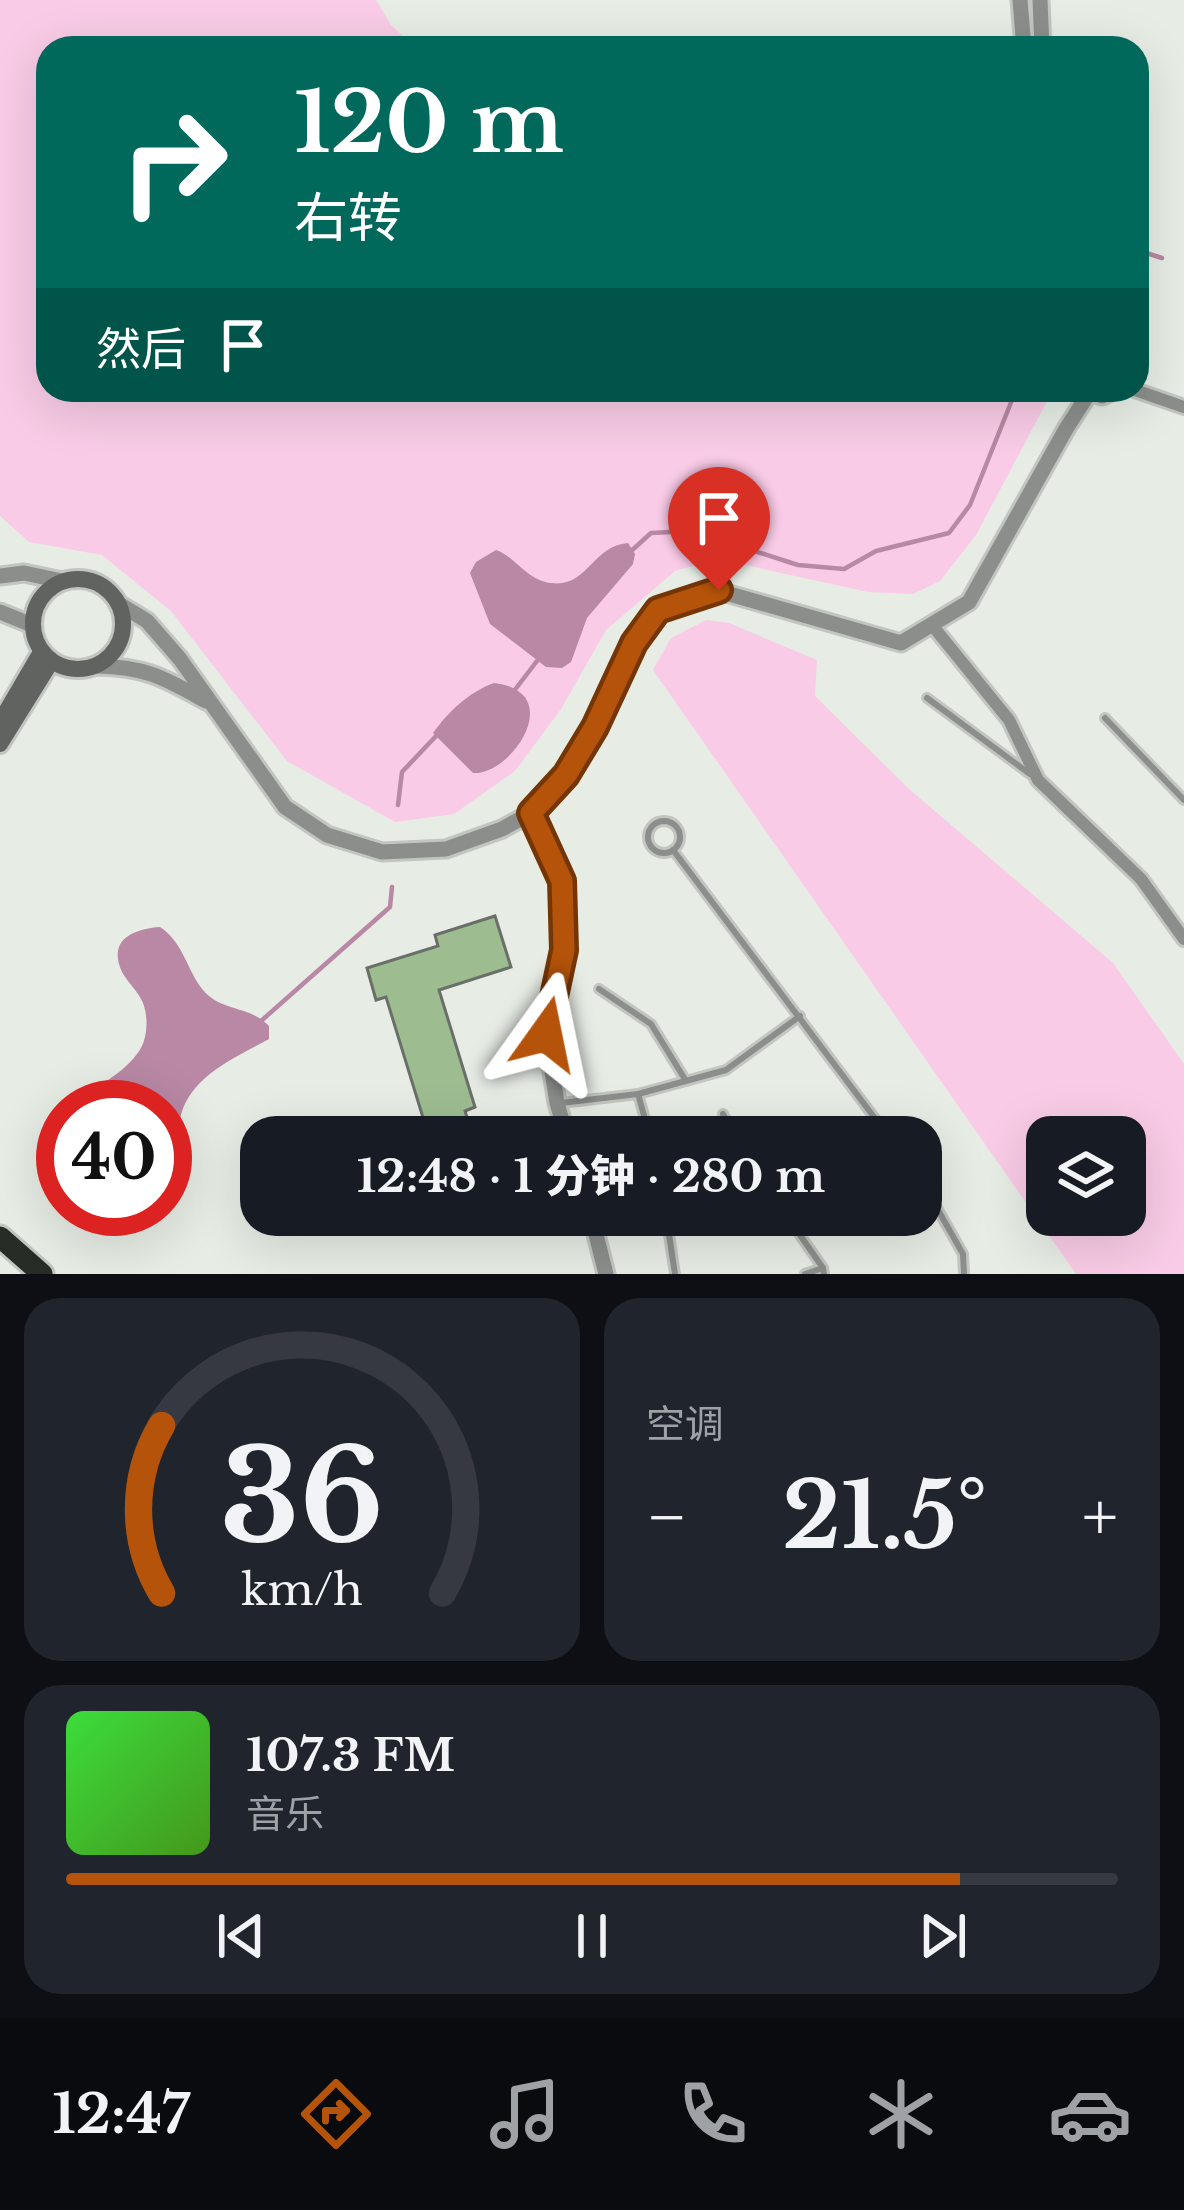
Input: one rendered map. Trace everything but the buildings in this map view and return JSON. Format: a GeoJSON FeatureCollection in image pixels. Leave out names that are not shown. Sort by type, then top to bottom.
{"type":"FeatureCollection","features":[{"type":"Feature","properties":{"kind":"highway"},"geometry":{"type":"LineString","coordinates":[[0,1237],[42,1274]]}},
{"type":"Feature","properties":{"kind":"highway"},"geometry":{"type":"LineString","coordinates":[[0,1248],[27,1274]]}},
{"type":"Feature","properties":{"kind":"main road"},"geometry":{"type":"LineString","coordinates":[[62,581],[100,584],[118,604],[123,632],[118,646],[98,665],[74,670],[46,657],[34,639],[32,625],[40,598],[62,581]]}},
{"type":"Feature","properties":{"kind":"main road"},"geometry":{"type":"LineString","coordinates":[[0,722],[46,657]]}},
{"type":"Feature","properties":{"kind":"main road"},"geometry":{"type":"LineString","coordinates":[[0,744],[46,657]]}},
{"type":"Feature","properties":{"kind":"street"},"geometry":{"type":"LineString","coordinates":[[1020,0],[1023,36]]}},
{"type":"Feature","properties":{"kind":"street"},"geometry":{"type":"LineString","coordinates":[[1040,0],[1042,36]]}},
{"type":"Feature","properties":{"kind":"street"},"geometry":{"type":"LineString","coordinates":[[1149,395],[1184,407]]}},
{"type":"Feature","properties":{"kind":"street"},"geometry":{"type":"LineString","coordinates":[[118,604],[147,621],[181,659],[285,807],[327,835],[382,852],[446,849],[531,813],[566,775],[595,727],[634,643],[658,610],[719,590],[901,643],[969,602],[1081,402]]}},
{"type":"Feature","properties":{"kind":"street"},"geometry":{"type":"LineString","coordinates":[[0,576],[24,573],[62,581]]}},
{"type":"Feature","properties":{"kind":"street"},"geometry":{"type":"LineString","coordinates":[[0,612],[32,625]]}},
{"type":"Feature","properties":{"kind":"street"},"geometry":{"type":"LineString","coordinates":[[932,625],[1009,720],[1038,780],[1141,879],[1184,939]]}},
{"type":"Feature","properties":{"kind":"street"},"geometry":{"type":"LineString","coordinates":[[98,665],[130,666],[209,702]]}},
{"type":"Feature","properties":{"kind":"street"},"geometry":{"type":"LineString","coordinates":[[531,813],[562,881],[564,950],[546,1034],[561,1116]]}},
{"type":"Feature","properties":{"kind":"street"},"geometry":{"type":"LineString","coordinates":[[596,1236],[606,1274]]}},
{"type":"Feature","properties":{"kind":"lane"},"geometry":{"type":"LineString","coordinates":[[927,698],[1038,780]]}},
{"type":"Feature","properties":{"kind":"lane"},"geometry":{"type":"LineString","coordinates":[[1105,718],[1184,800]]}},
{"type":"Feature","properties":{"kind":"lane"},"geometry":{"type":"LineString","coordinates":[[657,823],[673,824],[679,831],[680,842],[674,850],[664,853],[650,845],[648,836],[657,823]]}},
{"type":"Feature","properties":{"kind":"lane"},"geometry":{"type":"LineString","coordinates":[[674,850],[874,1116]]}},
{"type":"Feature","properties":{"kind":"lane"},"geometry":{"type":"LineString","coordinates":[[599,988],[651,1024],[686,1081]]}},
{"type":"Feature","properties":{"kind":"lane"},"geometry":{"type":"LineString","coordinates":[[557,1103],[638,1094],[725,1070],[800,1016]]}},
{"type":"Feature","properties":{"kind":"lane"},"geometry":{"type":"LineString","coordinates":[[638,1094],[644,1116]]}},
{"type":"Feature","properties":{"kind":"lane"},"geometry":{"type":"LineString","coordinates":[[942,1213],[963,1254],[964,1274]]}},
{"type":"Feature","properties":{"kind":"lane"},"geometry":{"type":"LineString","coordinates":[[669,1236],[675,1274]]}},
{"type":"Feature","properties":{"kind":"lane"},"geometry":{"type":"LineString","coordinates":[[800,1236],[823,1271],[805,1274]]}},
{"type":"Feature","properties":{"kind":"shaded area"},"geometry":{"type":"Polygon","coordinates":[[[0,0],[376,0],[403,36],[36,36],[36,402],[1047,402],[976,535],[940,581],[913,594],[868,592],[718,559],[675,571],[606,630],[561,709],[515,771],[454,814],[395,822],[287,761],[171,611],[102,555],[29,542],[0,516],[0,0]]]}},
{"type":"Feature","properties":{"kind":"shaded area"},"geometry":{"type":"Polygon","coordinates":[[[628,543],[635,554],[633,564],[587,618],[571,662],[562,668],[546,667],[490,624],[470,573],[476,562],[496,550],[545,582],[571,581],[605,552],[628,543]]]}},
{"type":"Feature","properties":{"kind":"shaded area"},"geometry":{"type":"Polygon","coordinates":[[[706,620],[729,623],[817,660],[815,696],[909,789],[1113,963],[1184,1064],[1184,1274],[1076,1274],[1049,1236],[1146,1236],[1146,1116],[1026,1116],[1026,1203],[653,670],[671,638],[706,620]]]}},
{"type":"Feature","properties":{"kind":"shaded area"},"geometry":{"type":"Polygon","coordinates":[[[494,683],[516,690],[527,701],[530,716],[526,732],[503,761],[473,773],[433,733],[460,704],[494,683]]]}},
{"type":"Feature","properties":{"kind":"shaded area"},"geometry":{"type":"Polygon","coordinates":[[[160,927],[210,997],[269,1026],[269,1039],[216,1069],[192,1092],[192,1080],[108,1080],[129,1063],[145,1037],[145,1008],[118,961],[121,944],[141,930],[160,927]]]}},
{"type":"Feature","properties":{"kind":"waterway"},"geometry":{"type":"LineString","coordinates":[[1149,254],[1162,258]]}},
{"type":"Feature","properties":{"kind":"waterway"},"geometry":{"type":"LineString","coordinates":[[629,553],[651,533],[692,531],[798,565],[844,569],[876,551],[949,533],[970,505],[1011,402]]}},
{"type":"Feature","properties":{"kind":"waterway"},"geometry":{"type":"LineString","coordinates":[[514,691],[540,657]]}},
{"type":"Feature","properties":{"kind":"waterway"},"geometry":{"type":"LineString","coordinates":[[398,805],[402,772],[437,735]]}},
{"type":"Feature","properties":{"kind":"waterway"},"geometry":{"type":"LineString","coordinates":[[261,1021],[390,907],[392,887]]}},
{"type":"Feature","properties":{"kind":"route"},"geometry":{"type":"LineString","coordinates":[[546,1034],[564,950],[562,881],[531,813],[566,775],[595,727],[634,643],[658,610],[719,590]]}}]}
